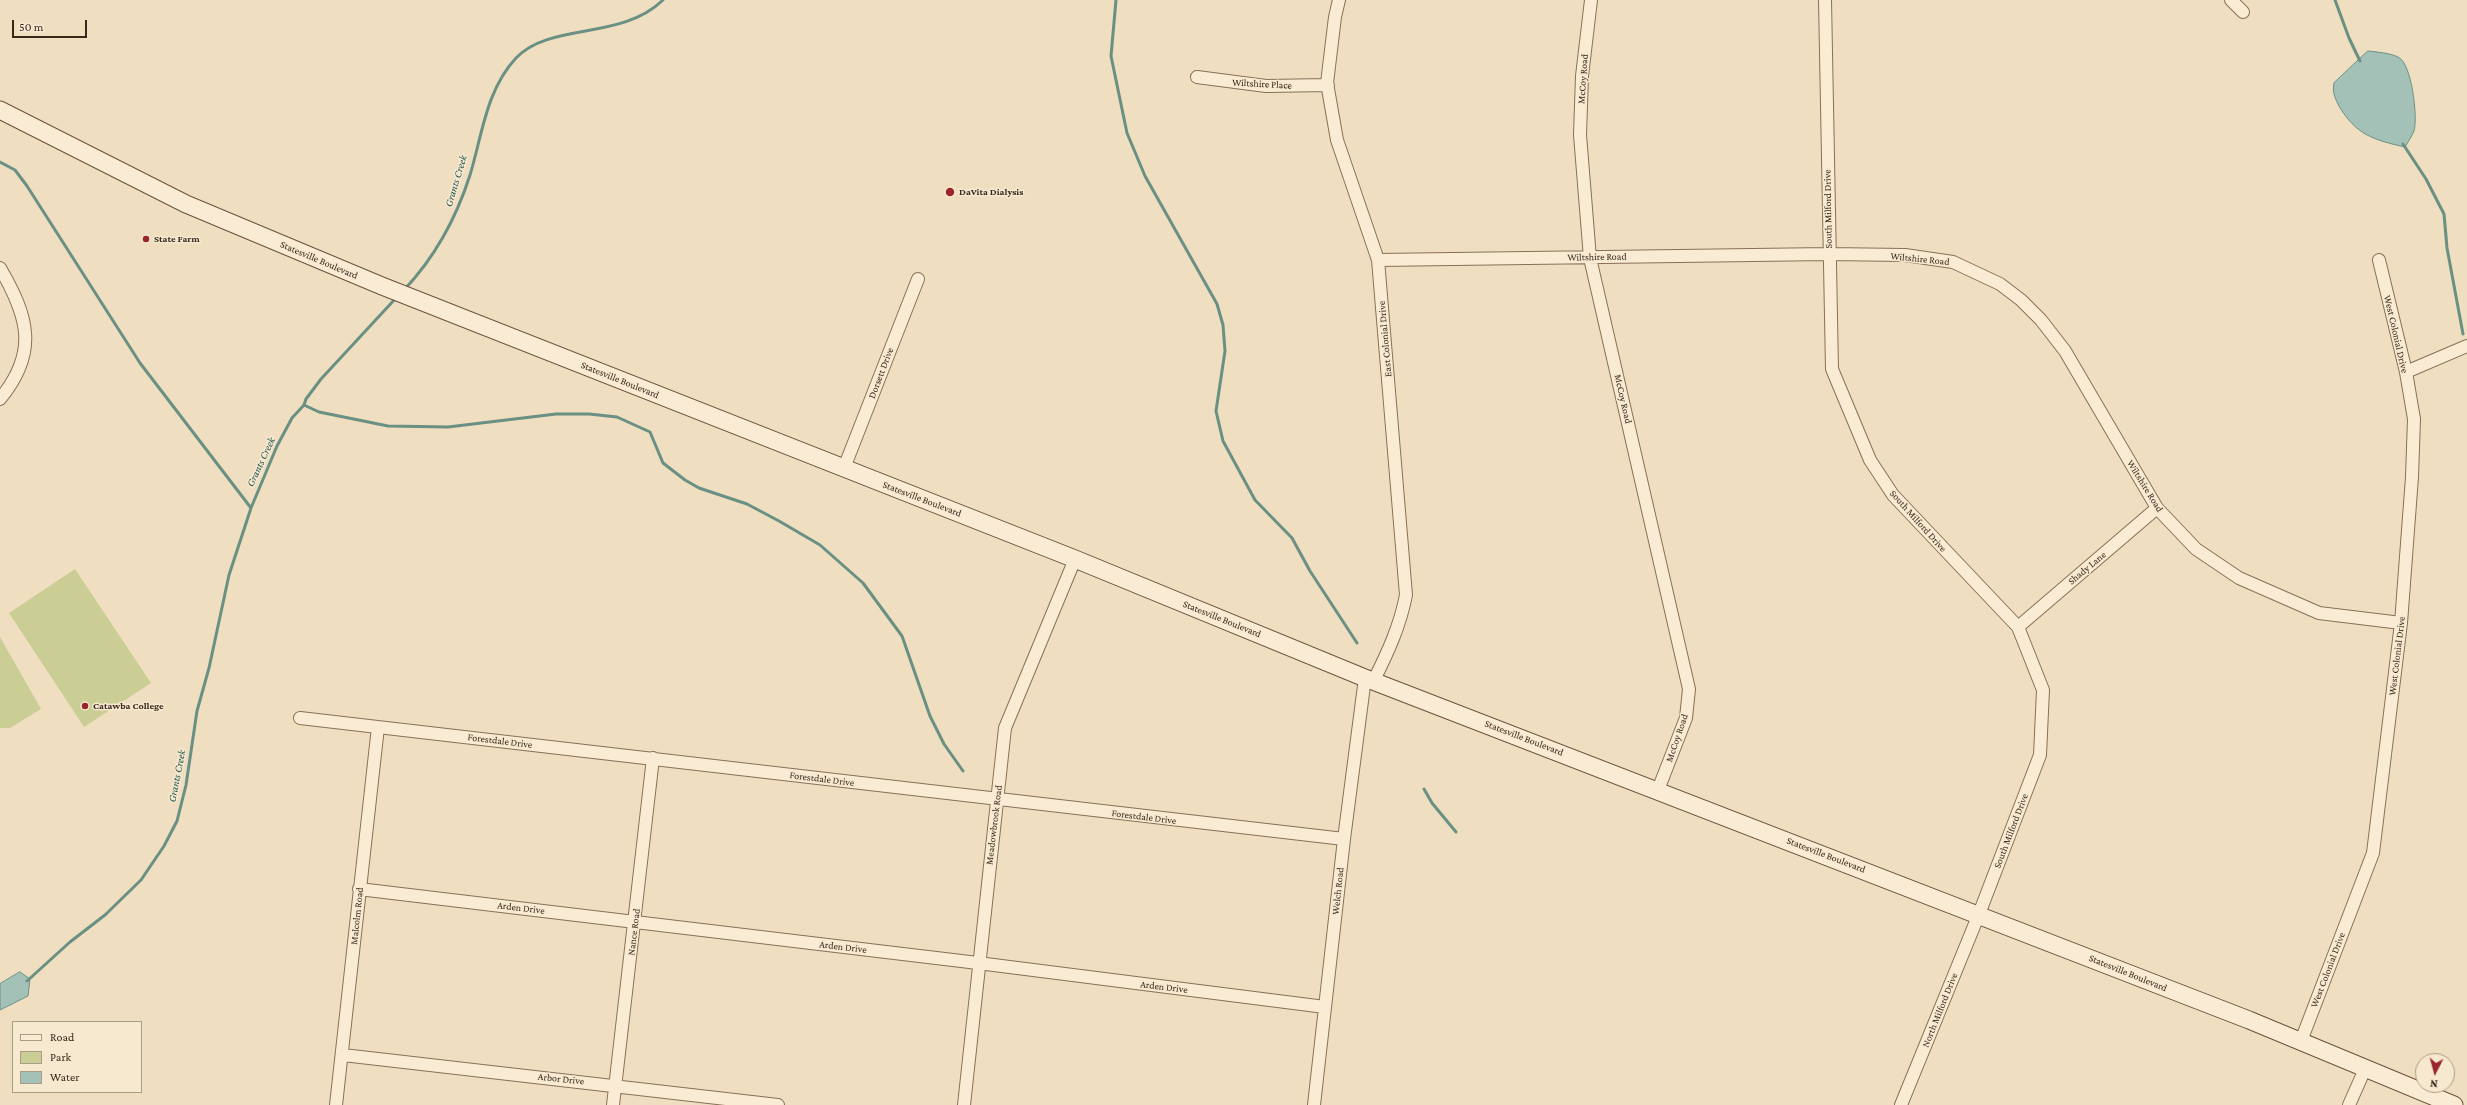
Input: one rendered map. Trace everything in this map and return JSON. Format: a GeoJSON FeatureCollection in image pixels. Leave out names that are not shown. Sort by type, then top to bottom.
{"type":"FeatureCollection","features":[{"type":"Feature","properties":{"kind":"main road","name":"Statesville Boulevard"},"geometry":{"type":"LineString","coordinates":[[0,110],[186,204],[382,286],[1075,559],[1369,679],[1979,914],[2301,1041],[2454,1105]]}},
{"type":"Feature","properties":{"kind":"street","name":"East Colonial Drive"},"geometry":{"type":"LineString","coordinates":[[1339,0],[1335,17],[1328,86],[1337,140],[1378,260],[1406,595],[1402,616],[1391,647],[1369,679]]}},
{"type":"Feature","properties":{"kind":"street","name":"McCoy Road"},"geometry":{"type":"LineString","coordinates":[[1591,0],[1582,76],[1580,135],[1590,258],[1689,689],[1686,718],[1658,790]]}},
{"type":"Feature","properties":{"kind":"street","name":"South Milford Drive"},"geometry":{"type":"LineString","coordinates":[[1825,0],[1828,254],[1832,369],[1870,460],[1893,495],[2018,627],[2043,690],[2040,755],[1979,914]]}},
{"type":"Feature","properties":{"kind":"street"},"geometry":{"type":"LineString","coordinates":[[2231,0],[2243,12]]}},
{"type":"Feature","properties":{"kind":"street","name":"Wiltshire Place"},"geometry":{"type":"LineString","coordinates":[[1197,77],[1266,86],[1328,86]]}},
{"type":"Feature","properties":{"kind":"street","name":"Wiltshire Road"},"geometry":{"type":"LineString","coordinates":[[1378,260],[1828,254],[1905,255],[1953,262],[2000,284],[2021,300],[2041,320],[2065,351],[2157,508],[2196,549],[2239,578],[2319,613],[2401,623]]}},
{"type":"Feature","properties":{"kind":"street","name":"West Colonial Drive"},"geometry":{"type":"LineString","coordinates":[[2301,1041],[2373,853],[2401,623],[2414,419],[2406,372],[2379,260]]}},
{"type":"Feature","properties":{"kind":"street"},"geometry":{"type":"LineString","coordinates":[[0,268],[13,291],[24,318],[25,336],[21,368],[0,399]]}},
{"type":"Feature","properties":{"kind":"street","name":"Dorsett Drive"},"geometry":{"type":"LineString","coordinates":[[844,468],[918,279]]}},
{"type":"Feature","properties":{"kind":"street"},"geometry":{"type":"LineString","coordinates":[[2406,372],[2467,346]]}},
{"type":"Feature","properties":{"kind":"street","name":"Shady Lane"},"geometry":{"type":"LineString","coordinates":[[2018,627],[2157,508]]}},
{"type":"Feature","properties":{"kind":"street","name":"Meadowbrook Road"},"geometry":{"type":"LineString","coordinates":[[964,1105],[978,963],[998,800],[1005,728],[1075,559]]}},
{"type":"Feature","properties":{"kind":"street","name":"Welch Road"},"geometry":{"type":"LineString","coordinates":[[1314,1105],[1344,840],[1369,679]]}},
{"type":"Feature","properties":{"kind":"street","name":"Forestdale Drive"},"geometry":{"type":"LineString","coordinates":[[300,718],[653,758],[1344,840]]}},
{"type":"Feature","properties":{"kind":"street","name":"Malcolm Road"},"geometry":{"type":"LineString","coordinates":[[336,1105],[343,1055],[359,889],[378,727]]}},
{"type":"Feature","properties":{"kind":"street","name":"Nance Road"},"geometry":{"type":"LineString","coordinates":[[613,1105],[653,758]]}},
{"type":"Feature","properties":{"kind":"street","name":"Arden Drive"},"geometry":{"type":"LineString","coordinates":[[359,889],[978,963],[1325,1007]]}},
{"type":"Feature","properties":{"kind":"street","name":"North Milford Drive"},"geometry":{"type":"LineString","coordinates":[[1901,1105],[1979,914]]}},
{"type":"Feature","properties":{"kind":"street","name":"Arbor Drive"},"geometry":{"type":"LineString","coordinates":[[343,1055],[616,1085],[778,1105]]}},
{"type":"Feature","properties":{"kind":"street"},"geometry":{"type":"LineString","coordinates":[[2350,1105],[2365,1069]]}},
{"type":"Feature","properties":{"kind":"green space"},"geometry":{"type":"Polygon","coordinates":[[[75,569],[151,683],[84,727],[9,613],[75,569]]]}},
{"type":"Feature","properties":{"kind":"green space"},"geometry":{"type":"Polygon","coordinates":[[[0,637],[41,709],[10,728],[0,728],[0,637]]]}},
{"type":"Feature","properties":{"kind":"water"},"geometry":{"type":"Polygon","coordinates":[[[2368,51],[2398,57],[2403,61],[2407,69],[2413,91],[2415,124],[2414,131],[2405,147],[2375,139],[2359,130],[2345,116],[2335,98],[2333,89],[2334,83],[2368,51]]]}},
{"type":"Feature","properties":{"kind":"water"},"geometry":{"type":"Polygon","coordinates":[[[20,972],[30,979],[28,996],[0,1010],[0,984],[20,972]]]}},
{"type":"Feature","properties":{"kind":"waterway","name":"Grants Creek"},"geometry":{"type":"LineString","coordinates":[[404,290],[426,264],[451,222],[470,175],[491,99],[498,84],[516,58],[530,47],[547,40],[607,27],[627,21],[646,13],[663,0]]}},
{"type":"Feature","properties":{"kind":"waterway"},"geometry":{"type":"LineString","coordinates":[[1116,0],[1111,56],[1127,133],[1145,176],[1217,304],[1223,325],[1225,351],[1216,411],[1223,441],[1255,500],[1292,538],[1310,571],[1357,643]]}},
{"type":"Feature","properties":{"kind":"waterway"},"geometry":{"type":"LineString","coordinates":[[2335,0],[2349,38],[2360,61]]}},
{"type":"Feature","properties":{"kind":"waterway"},"geometry":{"type":"LineString","coordinates":[[2403,144],[2426,179],[2444,214],[2447,248],[2463,334]]}},
{"type":"Feature","properties":{"kind":"waterway"},"geometry":{"type":"LineString","coordinates":[[0,162],[15,170],[27,186],[140,363],[251,508]]}},
{"type":"Feature","properties":{"kind":"waterway","name":"Grants Creek"},"geometry":{"type":"LineString","coordinates":[[27,981],[70,942],[105,915],[141,880],[164,846],[177,821],[186,785],[197,711],[209,668],[229,575],[251,508],[277,446],[292,418],[304,405],[306,399],[321,379],[396,298]]}},
{"type":"Feature","properties":{"kind":"waterway"},"geometry":{"type":"LineString","coordinates":[[304,405],[319,412],[388,426],[448,427],[556,414],[589,414],[617,417],[650,432],[663,463],[685,480],[699,488],[747,504],[779,521],[820,545],[863,583],[902,636],[930,716],[944,744],[963,771]]}},
{"type":"Feature","properties":{"kind":"waterway"},"geometry":{"type":"LineString","coordinates":[[1424,789],[1432,803],[1456,832]]}},
{"type":"Feature","properties":{"kind":"place","name":"DaVita Dialysis"},"geometry":{"type":"Point","coordinates":[950,192]}},
{"type":"Feature","properties":{"kind":"place","name":"State Farm"},"geometry":{"type":"Point","coordinates":[146,239]}},
{"type":"Feature","properties":{"kind":"place","name":"Catawba College"},"geometry":{"type":"Point","coordinates":[85,706]}}]}
